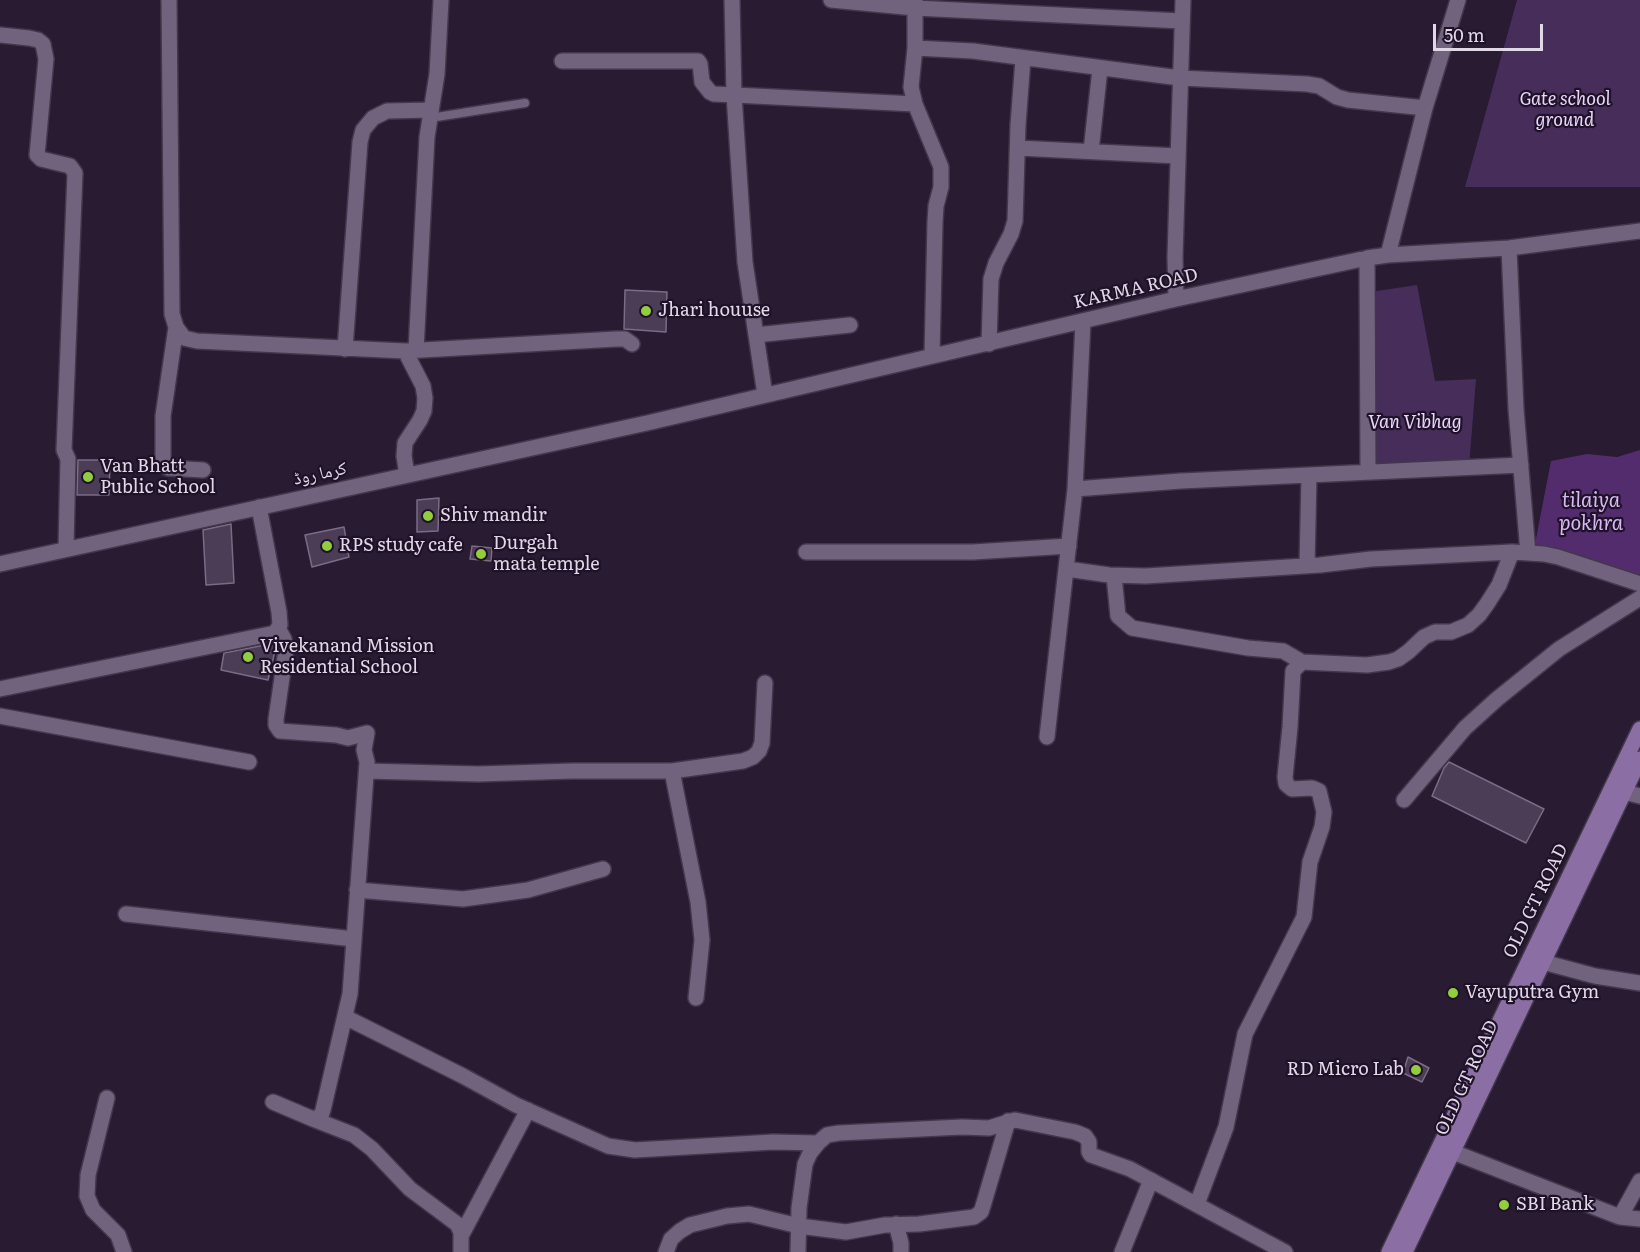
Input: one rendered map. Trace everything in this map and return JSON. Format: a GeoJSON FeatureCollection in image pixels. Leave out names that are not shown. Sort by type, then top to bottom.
{"type":"FeatureCollection","features":[{"type":"Feature","properties":{"kind":"main road","name":"OLD GT ROAD"},"geometry":{"type":"LineString","coordinates":[[1389,1252],[1640,729]]}},
{"type":"Feature","properties":{"kind":"main road","name":"OLD GT ROAD"},"geometry":{"type":"LineString","coordinates":[[1406,1252],[1640,759]]}},
{"type":"Feature","properties":{"kind":"street"},"geometry":{"type":"LineString","coordinates":[[169,0],[171,314],[184,338],[197,341],[411,350],[616,339],[624,339],[632,344]]}},
{"type":"Feature","properties":{"kind":"street"},"geometry":{"type":"LineString","coordinates":[[407,475],[404,456],[405,443],[424,411],[425,398],[411,350],[427,137],[436,74],[441,0]]}},
{"type":"Feature","properties":{"kind":"street"},"geometry":{"type":"LineString","coordinates":[[732,0],[734,95],[745,262],[765,395]]}},
{"type":"Feature","properties":{"kind":"street"},"geometry":{"type":"LineString","coordinates":[[831,0],[1006,6],[1182,21]]}},
{"type":"Feature","properties":{"kind":"street"},"geometry":{"type":"LineString","coordinates":[[1176,299],[1183,0]]}},
{"type":"Feature","properties":{"kind":"street"},"geometry":{"type":"LineString","coordinates":[[1388,255],[1425,108],[1458,0]]}},
{"type":"Feature","properties":{"kind":"street"},"geometry":{"type":"LineString","coordinates":[[915,4],[915,48],[911,87],[915,104],[941,167],[941,187],[934,222],[932,355]]}},
{"type":"Feature","properties":{"kind":"street"},"geometry":{"type":"LineString","coordinates":[[0,35],[29,38],[43,44],[46,59],[37,155],[41,159],[70,166],[75,173],[64,450],[68,459],[66,549]]}},
{"type":"Feature","properties":{"kind":"street"},"geometry":{"type":"LineString","coordinates":[[915,48],[974,51],[1180,78],[1307,84],[1319,86],[1337,97],[1348,100],[1425,108]]}},
{"type":"Feature","properties":{"kind":"street"},"geometry":{"type":"LineString","coordinates":[[989,344],[992,279],[996,263],[1011,234],[1015,220],[1023,59]]}},
{"type":"Feature","properties":{"kind":"street"},"geometry":{"type":"LineString","coordinates":[[562,61],[698,61],[702,82],[710,92],[915,104]]}},
{"type":"Feature","properties":{"kind":"street"},"geometry":{"type":"LineString","coordinates":[[1091,152],[1100,69]]}},
{"type":"Feature","properties":{"kind":"street"},"geometry":{"type":"LineString","coordinates":[[345,348],[363,130],[373,118],[387,111],[431,114]]}},
{"type":"Feature","properties":{"kind":"street"},"geometry":{"type":"LineString","coordinates":[[1017,148],[1178,156]]}},
{"type":"Feature","properties":{"kind":"street","name":"KARMA ROAD"},"geometry":{"type":"LineString","coordinates":[[647,423],[1176,299],[1367,258],[1509,248],[1640,231]]}},
{"type":"Feature","properties":{"kind":"street"},"geometry":{"type":"LineString","coordinates":[[1114,576],[1118,616],[1132,628],[1248,648],[1283,651],[1302,662],[1367,665],[1389,662],[1408,652],[1424,637],[1435,632],[1451,632],[1468,624],[1479,615],[1520,553],[1521,465],[1516,409],[1509,248]]}},
{"type":"Feature","properties":{"kind":"street"},"geometry":{"type":"LineString","coordinates":[[1367,258],[1368,472]]}},
{"type":"Feature","properties":{"kind":"street"},"geometry":{"type":"LineString","coordinates":[[1047,737],[1075,489],[1083,322]]}},
{"type":"Feature","properties":{"kind":"street"},"geometry":{"type":"LineString","coordinates":[[756,335],[850,326]]}},
{"type":"Feature","properties":{"kind":"street"},"geometry":{"type":"LineString","coordinates":[[176,327],[164,416],[163,458],[168,468],[203,470]]}},
{"type":"Feature","properties":{"kind":"street","name":"کرما روڈ"},"geometry":{"type":"LineString","coordinates":[[0,564],[647,423]]}},
{"type":"Feature","properties":{"kind":"street"},"geometry":{"type":"LineString","coordinates":[[1075,489],[1521,465]]}},
{"type":"Feature","properties":{"kind":"street"},"geometry":{"type":"LineString","coordinates":[[1307,566],[1309,475]]}},
{"type":"Feature","properties":{"kind":"street"},"geometry":{"type":"LineString","coordinates":[[259,507],[279,612],[279,630],[286,650],[276,725],[280,731],[348,738],[367,733],[364,750],[367,771],[350,994],[321,1116],[313,1119]]}},
{"type":"Feature","properties":{"kind":"street"},"geometry":{"type":"LineString","coordinates":[[806,552],[973,552],[1069,546]]}},
{"type":"Feature","properties":{"kind":"street"},"geometry":{"type":"LineString","coordinates":[[1067,569],[1114,576],[1146,576],[1371,560],[1520,553],[1558,557],[1640,584]]}},
{"type":"Feature","properties":{"kind":"street"},"geometry":{"type":"LineString","coordinates":[[1404,800],[1480,714],[1559,649],[1640,598]]}},
{"type":"Feature","properties":{"kind":"street"},"geometry":{"type":"LineString","coordinates":[[0,689],[266,636],[279,630]]}},
{"type":"Feature","properties":{"kind":"street"},"geometry":{"type":"LineString","coordinates":[[1197,1204],[1226,1127],[1245,1034],[1304,917],[1310,862],[1322,827],[1324,812],[1319,792],[1312,788],[1292,789],[1286,784],[1285,777],[1293,671],[1302,662]]}},
{"type":"Feature","properties":{"kind":"street"},"geometry":{"type":"LineString","coordinates":[[367,771],[478,774],[672,771],[743,761],[753,757],[759,751],[762,743],[765,682]]}},
{"type":"Feature","properties":{"kind":"street"},"geometry":{"type":"LineString","coordinates":[[0,716],[249,762]]}},
{"type":"Feature","properties":{"kind":"street"},"geometry":{"type":"LineString","coordinates":[[672,771],[698,902],[702,939],[696,998]]}},
{"type":"Feature","properties":{"kind":"street"},"geometry":{"type":"LineString","coordinates":[[1624,792],[1640,796]]}},
{"type":"Feature","properties":{"kind":"street"},"geometry":{"type":"LineString","coordinates":[[357,890],[463,899],[490,897],[528,890],[603,869]]}},
{"type":"Feature","properties":{"kind":"street"},"geometry":{"type":"LineString","coordinates":[[126,914],[354,939]]}},
{"type":"Feature","properties":{"kind":"street"},"geometry":{"type":"LineString","coordinates":[[1544,962],[1594,976],[1640,983]]}},
{"type":"Feature","properties":{"kind":"street"},"geometry":{"type":"LineString","coordinates":[[345,1017],[528,1110],[608,1146],[635,1150],[773,1142],[818,1143]]}},
{"type":"Feature","properties":{"kind":"street"},"geometry":{"type":"LineString","coordinates":[[107,1098],[88,1175],[87,1196],[93,1210],[118,1235],[124,1252]]}},
{"type":"Feature","properties":{"kind":"street"},"geometry":{"type":"LineString","coordinates":[[273,1102],[354,1135],[372,1149],[410,1189],[457,1224],[461,1236],[460,1252]]}},
{"type":"Feature","properties":{"kind":"street"},"geometry":{"type":"LineString","coordinates":[[461,1236],[528,1110]]}},
{"type":"Feature","properties":{"kind":"street"},"geometry":{"type":"LineString","coordinates":[[798,1252],[799,1208],[806,1164],[818,1143],[827,1135],[839,1132],[989,1128],[1015,1120],[1075,1132],[1088,1139],[1091,1155],[1130,1169],[1285,1252]]}},
{"type":"Feature","properties":{"kind":"street"},"geometry":{"type":"LineString","coordinates":[[666,1252],[671,1239],[680,1231],[727,1216],[749,1214],[798,1226],[846,1232],[896,1224],[966,1219],[981,1212],[1008,1121]]}},
{"type":"Feature","properties":{"kind":"street"},"geometry":{"type":"LineString","coordinates":[[1453,1152],[1620,1217],[1640,1219]]}},
{"type":"Feature","properties":{"kind":"street"},"geometry":{"type":"LineString","coordinates":[[1122,1252],[1151,1180]]}},
{"type":"Feature","properties":{"kind":"street"},"geometry":{"type":"LineString","coordinates":[[1620,1217],[1640,1182]]}},
{"type":"Feature","properties":{"kind":"street"},"geometry":{"type":"LineString","coordinates":[[896,1224],[901,1252]]}},
{"type":"Feature","properties":{"kind":"lane"},"geometry":{"type":"LineString","coordinates":[[431,114],[525,103]]}},
{"type":"Feature","properties":{"kind":"green space","name":"Gate school ground"},"geometry":{"type":"Polygon","coordinates":[[[1517,0],[1640,0],[1640,187],[1465,187],[1517,0]]]}},
{"type":"Feature","properties":{"kind":"green space","name":"Van Vibhag"},"geometry":{"type":"Polygon","coordinates":[[[1417,285],[1435,381],[1476,379],[1469,467],[1368,472],[1370,292],[1417,285]]]}},
{"type":"Feature","properties":{"kind":"water","name":"tilaiya pokhra"},"geometry":{"type":"Polygon","coordinates":[[[1640,450],[1640,584],[1534,549],[1551,461],[1587,454],[1617,457],[1640,450]]]}},
{"type":"Feature","properties":{"kind":"building","name":"Jhari houuse"},"geometry":{"type":"Polygon","coordinates":[[[625,290],[667,292],[666,332],[624,329],[625,290]]]}},
{"type":"Feature","properties":{"kind":"building","name":"Van Bhatt Public School"},"geometry":{"type":"Polygon","coordinates":[[[78,460],[110,460],[109,495],[77,495],[78,460]]]}},
{"type":"Feature","properties":{"kind":"building","name":"Shiv mandir"},"geometry":{"type":"Polygon","coordinates":[[[439,498],[438,531],[417,532],[417,500],[439,498]]]}},
{"type":"Feature","properties":{"kind":"building"},"geometry":{"type":"Polygon","coordinates":[[[231,524],[234,583],[206,585],[203,530],[231,524]]]}},
{"type":"Feature","properties":{"kind":"building","name":"RPS study cafe"},"geometry":{"type":"Polygon","coordinates":[[[344,527],[349,557],[312,567],[305,535],[344,527]]]}},
{"type":"Feature","properties":{"kind":"building","name":"Durgah mata temple"},"geometry":{"type":"Polygon","coordinates":[[[472,546],[492,548],[491,561],[470,559],[472,546]]]}},
{"type":"Feature","properties":{"kind":"building","name":"Vivekanand Mission Residential School"},"geometry":{"type":"Polygon","coordinates":[[[275,643],[268,680],[221,670],[224,653],[275,643]]]}},
{"type":"Feature","properties":{"kind":"building"},"geometry":{"type":"Polygon","coordinates":[[[1449,762],[1544,809],[1526,843],[1432,796],[1449,762]]]}},
{"type":"Feature","properties":{"kind":"building","name":"RD Micro Lab"},"geometry":{"type":"Polygon","coordinates":[[[1408,1057],[1429,1068],[1422,1082],[1403,1073],[1408,1057]]]}},
{"type":"Feature","properties":{"kind":"place","name":"Jhari houuse"},"geometry":{"type":"Point","coordinates":[646,311]}},
{"type":"Feature","properties":{"kind":"place","name":"Van Bhatt Public School"},"geometry":{"type":"Point","coordinates":[88,477]}},
{"type":"Feature","properties":{"kind":"place","name":"Shiv mandir"},"geometry":{"type":"Point","coordinates":[428,516]}},
{"type":"Feature","properties":{"kind":"place","name":"RPS study cafe"},"geometry":{"type":"Point","coordinates":[327,546]}},
{"type":"Feature","properties":{"kind":"place","name":"Durgah mata temple"},"geometry":{"type":"Point","coordinates":[481,554]}},
{"type":"Feature","properties":{"kind":"place","name":"Vivekanand Mission Residential School"},"geometry":{"type":"Point","coordinates":[248,657]}},
{"type":"Feature","properties":{"kind":"place","name":"Vayuputra Gym"},"geometry":{"type":"Point","coordinates":[1453,993]}},
{"type":"Feature","properties":{"kind":"place","name":"RD Micro Lab"},"geometry":{"type":"Point","coordinates":[1416,1070]}},
{"type":"Feature","properties":{"kind":"place","name":"SBI Bank"},"geometry":{"type":"Point","coordinates":[1504,1205]}}]}
